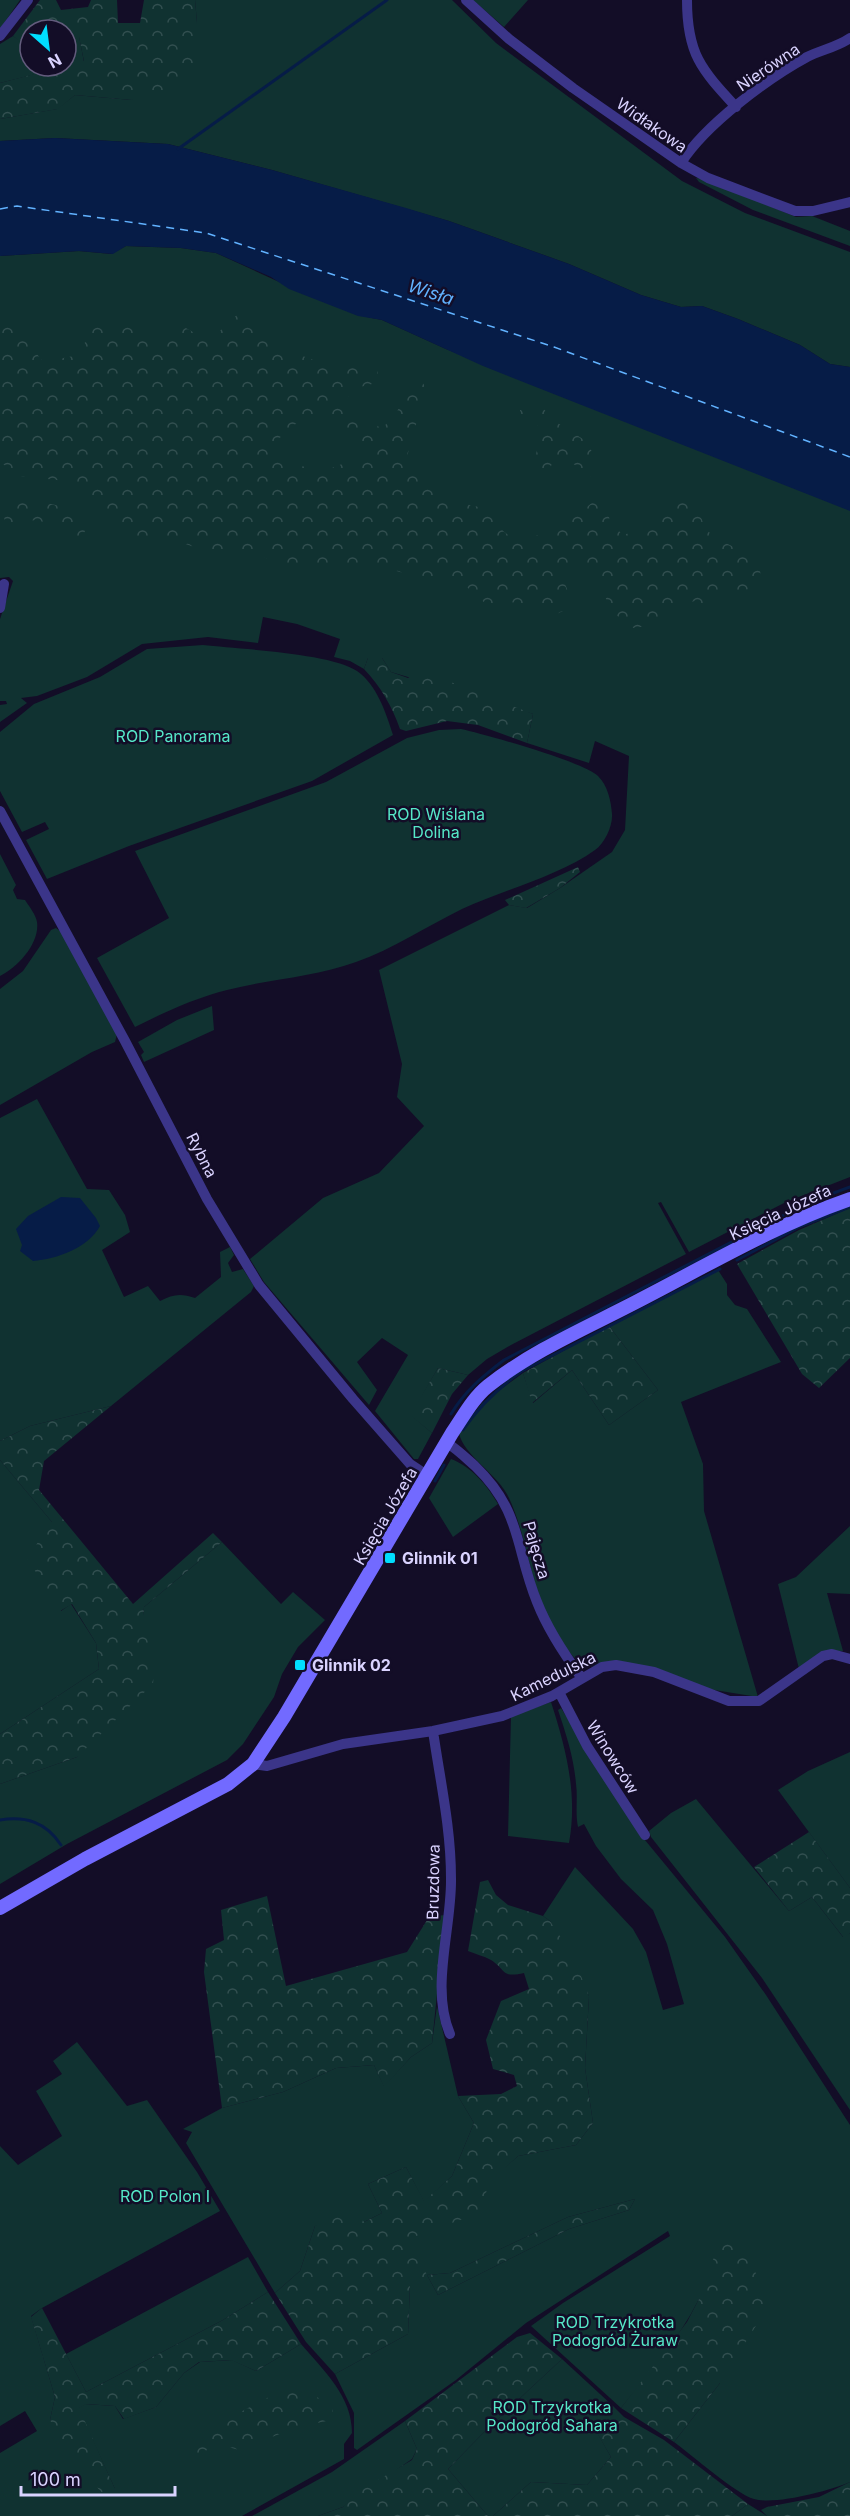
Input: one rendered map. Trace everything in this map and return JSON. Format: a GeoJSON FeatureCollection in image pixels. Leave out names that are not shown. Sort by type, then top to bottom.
{"type":"FeatureCollection","features":[{"type":"Feature","properties":{"kind":"main road","name":"Księcia Józefa"},"geometry":{"type":"LineString","coordinates":[[0,1908],[85,1859],[228,1784],[253,1764],[284,1717],[469,1406],[487,1387],[538,1354],[794,1221],[850,1198]]}},
{"type":"Feature","properties":{"kind":"street"},"geometry":{"type":"LineString","coordinates":[[0,36],[28,0]]}},
{"type":"Feature","properties":{"kind":"street","name":"Widłakowa"},"geometry":{"type":"LineString","coordinates":[[466,0],[509,39],[681,163],[708,178],[795,211],[813,211],[850,202]]}},
{"type":"Feature","properties":{"kind":"street","name":"Nierówna"},"geometry":{"type":"LineString","coordinates":[[687,0],[690,37],[697,60],[710,79],[736,107]]}},
{"type":"Feature","properties":{"kind":"street","name":"Nierówna"},"geometry":{"type":"LineString","coordinates":[[681,163],[707,129],[785,70],[809,56],[850,38]]}},
{"type":"Feature","properties":{"kind":"street"},"geometry":{"type":"LineString","coordinates":[[0,608],[4,584]]}},
{"type":"Feature","properties":{"kind":"street","name":"Rybna"},"geometry":{"type":"LineString","coordinates":[[0,811],[120,1030],[207,1199],[259,1285],[410,1464],[428,1476]]}},
{"type":"Feature","properties":{"kind":"street","name":"Pajęcza"},"geometry":{"type":"LineString","coordinates":[[447,1443],[492,1482],[504,1502],[514,1522],[536,1602],[549,1630],[581,1677]]}},
{"type":"Feature","properties":{"kind":"street","name":"Kamedulska"},"geometry":{"type":"LineString","coordinates":[[253,1764],[267,1766],[343,1744],[433,1731],[502,1716],[559,1692],[581,1677],[602,1667],[616,1665],[654,1672],[729,1701],[748,1702],[759,1701],[768,1696],[824,1656],[832,1654],[850,1659]]}},
{"type":"Feature","properties":{"kind":"street","name":"Winowców"},"geometry":{"type":"LineString","coordinates":[[559,1692],[587,1746],[645,1835]]}},
{"type":"Feature","properties":{"kind":"street","name":"Bruzdowa"},"geometry":{"type":"LineString","coordinates":[[433,1731],[448,1830],[451,1870],[442,1992],[450,2034]]}},
{"type":"Feature","properties":{"kind":"green space"},"geometry":{"type":"Polygon","coordinates":[[[0,0],[20,0],[0,29],[0,0]]]}},
{"type":"Feature","properties":{"kind":"green space"},"geometry":{"type":"Polygon","coordinates":[[[40,0],[56,0],[61,10],[88,7],[91,0],[117,0],[118,23],[140,23],[144,0],[195,0],[197,23],[193,67],[181,87],[132,100],[75,95],[58,109],[0,119],[0,83],[19,78],[78,78],[78,63],[84,61],[78,37],[78,18],[26,18],[40,0]]]}},
{"type":"Feature","properties":{"kind":"green space"},"geometry":{"type":"Polygon","coordinates":[[[195,0],[452,0],[496,43],[682,181],[745,213],[850,252],[850,367],[830,364],[800,345],[702,306],[681,307],[641,295],[569,264],[449,221],[272,170],[168,144],[55,138],[0,141],[0,119],[57,109],[75,95],[132,100],[197,23],[195,0]]]}},
{"type":"Feature","properties":{"kind":"green space"},"geometry":{"type":"Polygon","coordinates":[[[473,0],[528,0],[504,27],[473,0]]]}},
{"type":"Feature","properties":{"kind":"green space"},"geometry":{"type":"Polygon","coordinates":[[[18,29],[18,40],[13,36],[18,29]]]}},
{"type":"Feature","properties":{"kind":"green space"},"geometry":{"type":"Polygon","coordinates":[[[13,36],[18,39],[18,78],[20,78],[0,83],[0,44],[13,36]]]}},
{"type":"Feature","properties":{"kind":"green space"},"geometry":{"type":"Polygon","coordinates":[[[78,36],[79,36],[84,62],[78,64],[78,36]]]}},
{"type":"Feature","properties":{"kind":"green space"},"geometry":{"type":"Polygon","coordinates":[[[696,178],[704,179],[796,217],[812,216],[850,231],[850,246],[753,210],[699,182],[696,178]]]}},
{"type":"Feature","properties":{"kind":"green space"},"geometry":{"type":"Polygon","coordinates":[[[126,246],[181,248],[216,253],[277,281],[367,317],[382,320],[446,349],[850,509],[850,1177],[786,1202],[689,1252],[661,1202],[658,1203],[686,1254],[511,1345],[487,1359],[468,1375],[438,1368],[411,1415],[432,1433],[418,1459],[414,1459],[375,1411],[408,1355],[382,1338],[357,1362],[377,1390],[369,1405],[264,1282],[250,1259],[323,1198],[379,1173],[424,1126],[397,1097],[402,1064],[379,970],[509,905],[527,908],[612,852],[625,830],[629,756],[595,741],[589,763],[527,743],[533,714],[391,672],[382,658],[368,658],[364,669],[350,661],[334,657],[340,639],[297,624],[263,617],[258,643],[208,637],[142,644],[87,677],[37,696],[21,698],[27,703],[0,722],[0,705],[7,704],[6,701],[0,701],[0,619],[13,581],[9,577],[0,578],[0,256],[79,251],[111,254],[126,246]]]}},
{"type":"Feature","properties":{"kind":"green space"},"geometry":{"type":"Polygon","coordinates":[[[239,313],[254,314],[269,343],[321,363],[376,365],[380,382],[356,388],[343,403],[382,429],[401,406],[410,378],[420,377],[426,389],[406,460],[428,471],[452,501],[479,507],[495,518],[503,531],[515,540],[558,531],[594,501],[606,501],[610,522],[623,535],[659,524],[659,507],[672,496],[682,494],[696,503],[705,528],[715,538],[753,556],[760,567],[761,587],[728,593],[715,608],[694,601],[654,625],[633,628],[612,612],[592,567],[570,570],[564,581],[570,597],[563,611],[548,618],[518,602],[486,604],[459,580],[407,574],[362,561],[346,568],[305,562],[284,571],[256,551],[222,557],[180,542],[135,544],[123,523],[75,482],[20,476],[0,462],[0,315],[12,321],[43,362],[84,354],[86,328],[103,319],[118,331],[134,324],[158,343],[184,327],[209,341],[239,313]],[[299,421],[275,442],[277,452],[317,474],[367,454],[335,421],[299,421]]]}},
{"type":"Feature","properties":{"kind":"green space"},"geometry":{"type":"Polygon","coordinates":[[[543,408],[553,420],[586,441],[602,470],[589,477],[563,455],[555,458],[544,480],[532,474],[540,435],[537,422],[521,420],[520,410],[543,408]]]}},
{"type":"Feature","properties":{"kind":"green space"},"geometry":{"type":"Polygon","coordinates":[[[33,500],[60,506],[86,529],[80,541],[66,528],[36,520],[5,524],[3,507],[33,500]]]}},
{"type":"Feature","properties":{"kind":"green space","name":"ROD Panorama"},"geometry":{"type":"Polygon","coordinates":[[[203,645],[306,656],[344,665],[357,671],[375,692],[393,735],[312,781],[129,846],[47,879],[26,840],[49,829],[45,822],[22,832],[0,791],[0,732],[34,704],[100,677],[147,649],[203,645]]]}},
{"type":"Feature","properties":{"kind":"green space"},"geometry":{"type":"Polygon","coordinates":[[[368,658],[382,658],[391,672],[408,678],[420,670],[533,714],[527,743],[478,725],[447,721],[406,731],[400,729],[385,697],[364,669],[368,658]]]}},
{"type":"Feature","properties":{"kind":"green space","name":"ROD Wiślana Dolina"},"geometry":{"type":"Polygon","coordinates":[[[461,729],[555,756],[598,776],[608,794],[612,814],[610,828],[602,843],[595,850],[565,868],[462,909],[370,957],[325,971],[215,993],[135,1027],[97,958],[169,918],[135,851],[326,782],[407,738],[439,730],[461,729]]]}},
{"type":"Feature","properties":{"kind":"green space"},"geometry":{"type":"Polygon","coordinates":[[[0,854],[16,885],[13,890],[17,899],[25,900],[36,919],[37,930],[26,954],[14,967],[0,976],[0,854]]]}},
{"type":"Feature","properties":{"kind":"green space"},"geometry":{"type":"Polygon","coordinates":[[[578,867],[580,872],[560,888],[526,908],[509,905],[505,900],[578,867]]]}},
{"type":"Feature","properties":{"kind":"green space"},"geometry":{"type":"Polygon","coordinates":[[[56,928],[64,934],[117,1034],[115,1042],[92,1052],[0,1105],[0,989],[23,971],[51,930],[56,928]]]}},
{"type":"Feature","properties":{"kind":"green space"},"geometry":{"type":"Polygon","coordinates":[[[212,1006],[214,1030],[144,1062],[141,1055],[144,1052],[138,1042],[177,1020],[212,1006]]]}},
{"type":"Feature","properties":{"kind":"green space"},"geometry":{"type":"Polygon","coordinates":[[[37,1099],[87,1189],[109,1190],[125,1215],[130,1232],[102,1250],[124,1297],[148,1286],[160,1301],[177,1295],[195,1298],[221,1277],[220,1252],[230,1247],[234,1255],[228,1263],[232,1272],[243,1269],[254,1286],[251,1292],[111,1406],[30,1426],[0,1441],[0,1118],[37,1099]]]}},
{"type":"Feature","properties":{"kind":"green space"},"geometry":{"type":"Polygon","coordinates":[[[850,1208],[850,1358],[819,1388],[802,1374],[737,1264],[799,1230],[850,1208]]]}},
{"type":"Feature","properties":{"kind":"green space"},"geometry":{"type":"Polygon","coordinates":[[[718,1270],[727,1284],[727,1295],[735,1305],[747,1309],[781,1362],[681,1402],[703,1464],[704,1511],[758,1697],[708,1689],[610,1661],[584,1669],[561,1641],[549,1621],[509,1498],[498,1481],[467,1449],[459,1433],[482,1403],[523,1373],[533,1403],[572,1370],[609,1425],[658,1390],[609,1326],[718,1270]]]}},
{"type":"Feature","properties":{"kind":"green space"},"geometry":{"type":"Polygon","coordinates":[[[609,1326],[658,1390],[609,1425],[572,1370],[532,1403],[523,1373],[609,1326]]]}},
{"type":"Feature","properties":{"kind":"green space"},"geometry":{"type":"Polygon","coordinates":[[[438,1368],[468,1375],[452,1394],[432,1433],[410,1415],[438,1368]]]}},
{"type":"Feature","properties":{"kind":"green space"},"geometry":{"type":"Polygon","coordinates":[[[111,1406],[44,1461],[39,1490],[133,1604],[213,1533],[222,1542],[144,1607],[145,1626],[153,1665],[153,1684],[77,1757],[0,1784],[0,1734],[99,1669],[96,1643],[72,1604],[60,1611],[27,1558],[52,1522],[0,1460],[0,1441],[30,1426],[111,1406]]]}},
{"type":"Feature","properties":{"kind":"green space"},"geometry":{"type":"Polygon","coordinates":[[[451,1459],[459,1462],[478,1477],[498,1504],[453,1537],[429,1498],[451,1459]]]}},
{"type":"Feature","properties":{"kind":"green space"},"geometry":{"type":"Polygon","coordinates":[[[0,1460],[52,1522],[61,1611],[71,1604],[96,1643],[99,1669],[0,1734],[0,1460]]]}},
{"type":"Feature","properties":{"kind":"green space"},"geometry":{"type":"Polygon","coordinates":[[[850,1526],[850,1594],[827,1593],[843,1651],[824,1651],[799,1669],[778,1584],[796,1577],[850,1526]]]}},
{"type":"Feature","properties":{"kind":"green space"},"geometry":{"type":"Polygon","coordinates":[[[222,1542],[281,1604],[293,1592],[325,1620],[298,1647],[282,1674],[274,1697],[243,1744],[227,1760],[67,1844],[0,1884],[0,1784],[77,1757],[144,1617],[144,1607],[222,1542]]]}},
{"type":"Feature","properties":{"kind":"green space"},"geometry":{"type":"Polygon","coordinates":[[[551,1702],[569,1772],[572,1807],[569,1843],[508,1836],[511,1716],[551,1702]]]}},
{"type":"Feature","properties":{"kind":"green space","name":"ROD Trzykrotka Podogród Żuraw"},"geometry":{"type":"Polygon","coordinates":[[[561,1708],[640,1834],[725,1937],[766,1995],[850,2125],[850,2482],[841,2486],[789,2499],[754,2499],[726,2482],[674,2442],[720,2383],[699,2299],[673,2342],[621,2408],[531,2326],[563,2303],[670,2236],[668,2231],[526,2323],[456,2380],[357,2450],[354,2448],[354,2413],[335,2374],[408,2334],[410,2285],[407,2238],[436,2227],[518,2156],[576,2145],[593,2123],[585,2068],[589,1996],[550,1921],[543,1916],[575,1867],[633,1929],[646,1952],[663,2010],[684,2004],[667,1944],[653,1910],[621,1879],[596,1846],[584,1824],[578,1827],[577,1789],[573,1765],[558,1710],[561,1708]],[[635,2199],[568,2217],[450,2273],[427,2275],[438,2295],[569,2229],[629,2210],[635,2199]]]}},
{"type":"Feature","properties":{"kind":"green space"},"geometry":{"type":"Polygon","coordinates":[[[850,1752],[850,1888],[778,1790],[808,1771],[850,1752]]]}},
{"type":"Feature","properties":{"kind":"green space"},"geometry":{"type":"Polygon","coordinates":[[[696,1799],[789,1911],[812,1897],[843,1937],[850,1933],[850,2110],[762,1978],[651,1837],[649,1831],[671,1813],[696,1799]]]}},
{"type":"Feature","properties":{"kind":"green space"},"geometry":{"type":"Polygon","coordinates":[[[809,1832],[850,1888],[850,1933],[844,1938],[812,1897],[789,1911],[754,1867],[809,1832]]]}},
{"type":"Feature","properties":{"kind":"green space"},"geometry":{"type":"Polygon","coordinates":[[[488,1880],[496,1895],[508,1905],[543,1916],[550,1921],[573,1956],[589,1996],[585,2068],[593,2123],[576,2145],[518,2156],[488,2184],[482,2212],[408,2239],[427,2275],[410,2285],[408,2334],[335,2374],[306,2342],[275,2293],[300,2271],[315,2226],[355,2210],[364,2222],[382,2213],[368,2184],[406,2167],[424,2201],[452,2176],[474,2123],[458,2096],[501,2094],[517,2086],[514,2075],[493,2069],[486,2040],[501,2001],[529,1989],[524,1973],[507,1974],[491,1960],[468,1951],[480,1882],[488,1880]]]}},
{"type":"Feature","properties":{"kind":"green space"},"geometry":{"type":"Polygon","coordinates":[[[267,1896],[286,1986],[407,1952],[429,1917],[445,1915],[432,2043],[411,2057],[384,2087],[374,2065],[336,2068],[283,2092],[222,2108],[204,1972],[206,1949],[224,1940],[221,1910],[267,1896]]]}},
{"type":"Feature","properties":{"kind":"green space"},"geometry":{"type":"Polygon","coordinates":[[[437,2006],[458,2096],[474,2123],[452,2176],[424,2202],[406,2167],[368,2184],[382,2213],[364,2222],[315,2226],[300,2271],[275,2293],[186,2143],[192,2132],[183,2129],[222,2108],[283,2092],[336,2068],[374,2065],[384,2086],[411,2057],[432,2043],[437,2006]]]}},
{"type":"Feature","properties":{"kind":"green space","name":"ROD Polon I"},"geometry":{"type":"Polygon","coordinates":[[[77,2042],[127,2106],[147,2100],[197,2172],[220,2211],[31,2316],[55,2397],[50,2420],[115,2489],[78,2408],[85,2404],[115,2406],[123,2419],[156,2407],[184,2373],[200,2362],[232,2360],[256,2371],[301,2344],[327,2374],[347,2407],[352,2433],[344,2444],[344,2459],[242,2516],[0,2516],[0,2453],[37,2431],[25,2411],[0,2426],[0,2146],[18,2165],[62,2136],[36,2091],[62,2074],[53,2061],[77,2042]]]}},
{"type":"Feature","properties":{"kind":"green space"},"geometry":{"type":"Polygon","coordinates":[[[635,2199],[629,2210],[569,2229],[438,2295],[427,2275],[450,2273],[568,2217],[635,2199]]]}},
{"type":"Feature","properties":{"kind":"green space"},"geometry":{"type":"Polygon","coordinates":[[[719,2243],[736,2244],[752,2264],[769,2305],[720,2383],[674,2442],[621,2408],[687,2322],[699,2299],[719,2243]]]}},
{"type":"Feature","properties":{"kind":"green space"},"geometry":{"type":"Polygon","coordinates":[[[248,2257],[268,2292],[223,2320],[86,2392],[66,2354],[248,2257]]]}},
{"type":"Feature","properties":{"kind":"green space"},"geometry":{"type":"Polygon","coordinates":[[[268,2292],[301,2344],[256,2371],[231,2360],[199,2362],[184,2373],[156,2407],[124,2419],[115,2406],[86,2404],[79,2408],[115,2489],[101,2492],[65,2448],[50,2420],[55,2397],[31,2317],[42,2308],[86,2392],[223,2320],[268,2292]]]}},
{"type":"Feature","properties":{"kind":"green space"},"geometry":{"type":"Polygon","coordinates":[[[530,2333],[562,2359],[448,2469],[488,2516],[318,2516],[343,2507],[361,2490],[412,2460],[417,2449],[405,2421],[517,2337],[530,2333]]]}},
{"type":"Feature","properties":{"kind":"green space","name":"ROD Trzykrotka Podogród Sahara"},"geometry":{"type":"Polygon","coordinates":[[[562,2359],[613,2406],[594,2427],[611,2457],[587,2485],[531,2482],[493,2516],[488,2516],[448,2469],[562,2359]]]}},
{"type":"Feature","properties":{"kind":"green space"},"geometry":{"type":"Polygon","coordinates":[[[293,2384],[304,2387],[333,2409],[331,2420],[295,2428],[239,2450],[221,2445],[188,2457],[185,2451],[203,2441],[209,2429],[293,2384]]]}},
{"type":"Feature","properties":{"kind":"green space"},"geometry":{"type":"Polygon","coordinates":[[[613,2406],[624,2417],[664,2440],[748,2504],[732,2516],[493,2516],[531,2482],[587,2485],[611,2457],[593,2426],[613,2406]]]}},
{"type":"Feature","properties":{"kind":"green space"},"geometry":{"type":"Polygon","coordinates":[[[405,2421],[417,2449],[412,2459],[343,2507],[318,2516],[252,2516],[332,2472],[405,2421]]]}},
{"type":"Feature","properties":{"kind":"green space"},"geometry":{"type":"Polygon","coordinates":[[[850,2482],[850,2516],[767,2516],[761,2510],[819,2497],[850,2482]]]}},
{"type":"Feature","properties":{"kind":"green space"},"geometry":{"type":"Polygon","coordinates":[[[748,2504],[767,2516],[732,2516],[748,2504]]]}},
{"type":"Feature","properties":{"kind":"water","name":"Wisła"},"geometry":{"type":"Polygon","coordinates":[[[55,138],[168,144],[272,170],[406,208],[569,264],[641,295],[681,307],[702,306],[800,345],[830,364],[850,367],[850,511],[483,366],[382,320],[358,316],[289,289],[271,277],[216,253],[181,248],[126,246],[113,254],[79,251],[0,256],[0,141],[55,138]]]}},
{"type":"Feature","properties":{"kind":"water"},"geometry":{"type":"Polygon","coordinates":[[[61,1197],[80,1198],[100,1226],[95,1234],[71,1251],[52,1258],[33,1261],[20,1251],[22,1245],[16,1229],[28,1216],[61,1197]]]}},
{"type":"Feature","properties":{"kind":"waterway"},"geometry":{"type":"LineString","coordinates":[[178,149],[387,0]]}},
{"type":"Feature","properties":{"kind":"waterway"},"geometry":{"type":"LineString","coordinates":[[451,1414],[475,1384],[504,1360],[807,1203],[850,1187]]}},
{"type":"Feature","properties":{"kind":"waterway"},"geometry":{"type":"LineString","coordinates":[[737,1260],[799,1227],[850,1207]]}},
{"type":"Feature","properties":{"kind":"waterway"},"geometry":{"type":"LineString","coordinates":[[463,1430],[490,1398],[522,1371],[720,1269]]}},
{"type":"Feature","properties":{"kind":"waterway"},"geometry":{"type":"LineString","coordinates":[[435,1481],[444,1465]]}},
{"type":"Feature","properties":{"kind":"waterway"},"geometry":{"type":"LineString","coordinates":[[0,1820],[18,1819],[35,1822],[49,1831],[61,1845]]}},
{"type":"Feature","properties":{"kind":"ferry route"},"geometry":{"type":"LineString","coordinates":[[0,209],[17,206],[206,233],[554,347],[850,457]]}},
{"type":"Feature","properties":{"kind":"place","name":"Glinnik 01"},"geometry":{"type":"Point","coordinates":[390,1558]}},
{"type":"Feature","properties":{"kind":"place","name":"Glinnik 02"},"geometry":{"type":"Point","coordinates":[300,1665]}}]}
